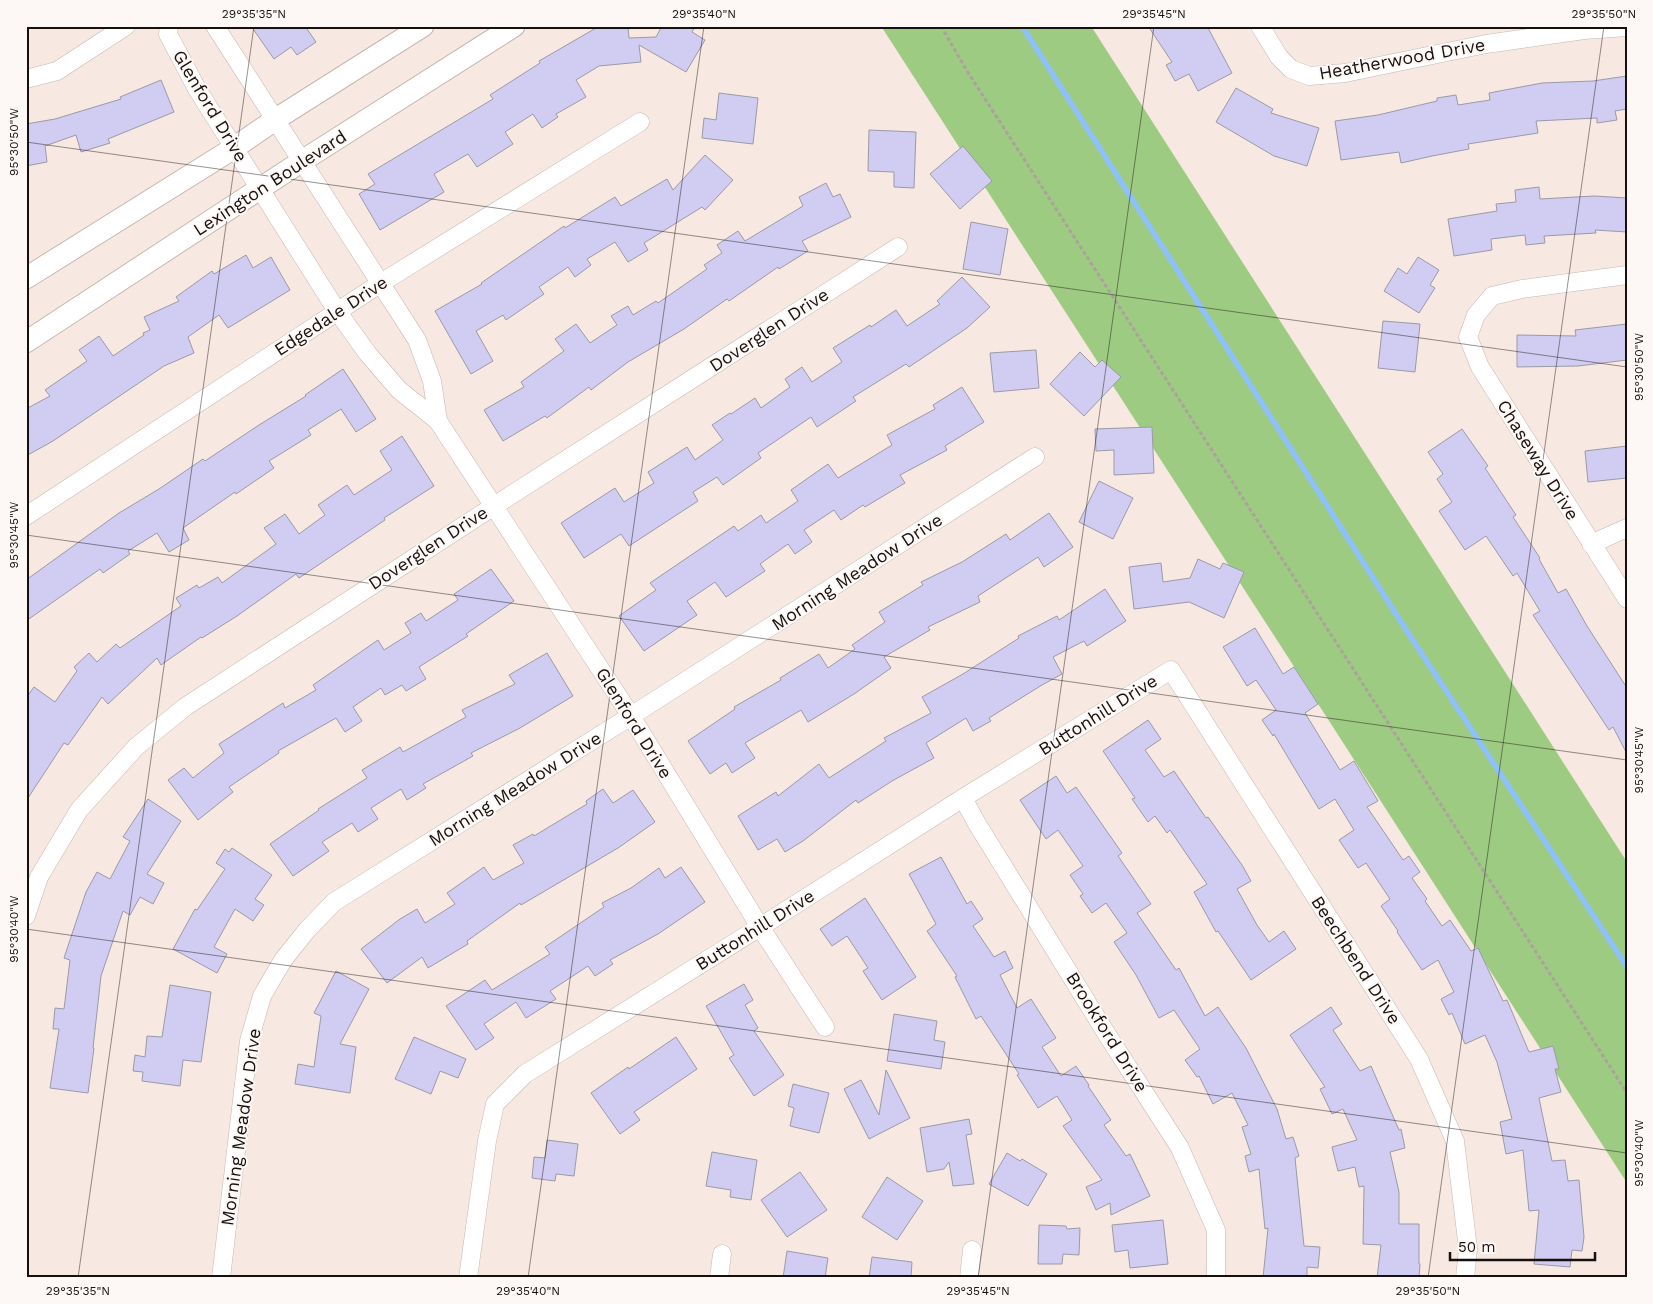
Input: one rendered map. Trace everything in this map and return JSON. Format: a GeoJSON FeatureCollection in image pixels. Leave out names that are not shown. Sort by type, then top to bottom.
{"type":"FeatureCollection","features":[{"type":"Feature","properties":{"kind":"street"},"geometry":{"type":"LineString","coordinates":[[26,79],[57,71],[126,26]]}},
{"type":"Feature","properties":{"kind":"street","name":"Glenford Drive"},"geometry":{"type":"LineString","coordinates":[[169,26],[168,34],[193,81],[337,312],[398,390],[438,422],[631,716],[760,927],[826,1027]]}},
{"type":"Feature","properties":{"kind":"street","name":"Glenford Drive"},"geometry":{"type":"LineString","coordinates":[[215,26],[381,282],[416,340],[432,381],[438,422]]}},
{"type":"Feature","properties":{"kind":"street"},"geometry":{"type":"LineString","coordinates":[[26,278],[234,148],[276,119],[423,26]]}},
{"type":"Feature","properties":{"kind":"street","name":"Lexington Boulevard"},"geometry":{"type":"LineString","coordinates":[[26,342],[302,161],[514,26]]}},
{"type":"Feature","properties":{"kind":"street","name":"Heatherwood Drive"},"geometry":{"type":"LineString","coordinates":[[1260,26],[1279,57],[1291,69],[1310,76],[1345,72],[1486,44],[1627,26]]}},
{"type":"Feature","properties":{"kind":"street","name":"Edgedale Drive"},"geometry":{"type":"LineString","coordinates":[[26,516],[381,282],[640,122]]}},
{"type":"Feature","properties":{"kind":"street","name":"Doverglen Drive"},"geometry":{"type":"LineString","coordinates":[[26,916],[39,877],[79,810],[136,747],[185,707],[898,247]]}},
{"type":"Feature","properties":{"kind":"street","name":"Chaseway Drive"},"geometry":{"type":"LineString","coordinates":[[1627,275],[1522,289],[1492,296],[1476,315],[1468,337],[1480,367],[1627,599]]}},
{"type":"Feature","properties":{"kind":"street","name":"Morning Meadow Drive"},"geometry":{"type":"LineString","coordinates":[[221,1278],[249,1041],[262,996],[283,960],[307,930],[334,902],[631,716],[1035,458]]}},
{"type":"Feature","properties":{"kind":"street"},"geometry":{"type":"LineString","coordinates":[[1591,544],[1627,528]]}},
{"type":"Feature","properties":{"kind":"street","name":"Buttonhill Drive"},"geometry":{"type":"LineString","coordinates":[[468,1278],[487,1141],[495,1104],[525,1074],[1170,670]]}},
{"type":"Feature","properties":{"kind":"street","name":"Beechbend Drive"},"geometry":{"type":"LineString","coordinates":[[1170,670],[1419,1059],[1455,1141],[1468,1249],[1465,1278]]}},
{"type":"Feature","properties":{"kind":"street","name":"Brookford Drive"},"geometry":{"type":"LineString","coordinates":[[963,798],[1106,1033],[1180,1148],[1216,1230],[1216,1278]]}},
{"type":"Feature","properties":{"kind":"street"},"geometry":{"type":"LineString","coordinates":[[969,1278],[972,1250]]}},
{"type":"Feature","properties":{"kind":"street"},"geometry":{"type":"LineString","coordinates":[[719,1278],[722,1254]]}},
{"type":"Feature","properties":{"kind":"path"},"geometry":{"type":"LineString","coordinates":[[941,26],[978,88],[1627,1093]]}},
{"type":"Feature","properties":{"kind":"green space"},"geometry":{"type":"Polygon","coordinates":[[[881,26],[1091,26],[1627,862],[1627,1183],[881,26]]]}},
{"type":"Feature","properties":{"kind":"building"},"geometry":{"type":"Polygon","coordinates":[[[251,26],[305,26],[316,42],[297,55],[291,47],[274,59],[251,26]]]}},
{"type":"Feature","properties":{"kind":"building"},"geometry":{"type":"Polygon","coordinates":[[[628,26],[629,38],[656,37],[662,26],[695,26],[692,32],[705,40],[686,72],[639,45],[641,62],[599,66],[576,80],[586,97],[556,114],[558,117],[542,128],[533,114],[505,132],[513,144],[477,167],[468,154],[434,174],[444,192],[380,230],[359,194],[375,184],[368,174],[493,99],[490,95],[540,63],[539,61],[596,28],[628,26]]]}},
{"type":"Feature","properties":{"kind":"building"},"geometry":{"type":"Polygon","coordinates":[[[1148,26],[1207,26],[1232,73],[1198,91],[1189,74],[1175,81],[1166,65],[1172,62],[1148,26]]]}},
{"type":"Feature","properties":{"kind":"building"},"geometry":{"type":"Polygon","coordinates":[[[1627,76],[1627,109],[1615,111],[1617,120],[1597,123],[1597,118],[1536,121],[1538,133],[1468,144],[1469,149],[1401,163],[1399,152],[1341,160],[1335,121],[1378,115],[1437,101],[1437,98],[1456,95],[1458,105],[1490,100],[1489,93],[1542,83],[1593,81],[1627,76]]]}},
{"type":"Feature","properties":{"kind":"building"},"geometry":{"type":"Polygon","coordinates":[[[161,80],[174,112],[108,139],[110,143],[81,152],[76,135],[45,146],[47,162],[26,166],[26,124],[55,119],[121,99],[120,97],[161,80]]]}},
{"type":"Feature","properties":{"kind":"building"},"geometry":{"type":"Polygon","coordinates":[[[1236,88],[1273,109],[1271,113],[1319,128],[1307,166],[1274,156],[1216,122],[1236,88]]]}},
{"type":"Feature","properties":{"kind":"building"},"geometry":{"type":"Polygon","coordinates":[[[719,93],[758,98],[753,144],[702,138],[704,118],[716,120],[719,93]]]}},
{"type":"Feature","properties":{"kind":"building"},"geometry":{"type":"Polygon","coordinates":[[[869,130],[916,132],[914,188],[894,187],[894,172],[868,171],[869,130]]]}},
{"type":"Feature","properties":{"kind":"building"},"geometry":{"type":"Polygon","coordinates":[[[963,146],[992,181],[960,209],[930,174],[963,146]]]}},
{"type":"Feature","properties":{"kind":"building"},"geometry":{"type":"Polygon","coordinates":[[[705,155],[733,180],[705,210],[702,207],[644,243],[648,250],[628,262],[615,242],[587,259],[591,265],[575,277],[568,267],[539,287],[544,294],[506,320],[503,315],[476,331],[493,361],[471,374],[435,311],[482,284],[564,226],[565,228],[615,197],[621,206],[667,179],[673,190],[705,155]]]}},
{"type":"Feature","properties":{"kind":"building"},"geometry":{"type":"Polygon","coordinates":[[[826,183],[833,197],[840,194],[851,217],[802,241],[808,251],[779,269],[778,267],[729,301],[727,299],[684,329],[628,362],[591,390],[589,387],[547,418],[545,416],[503,441],[484,410],[524,387],[521,382],[564,351],[555,339],[576,324],[590,343],[617,325],[611,316],[628,306],[633,315],[656,301],[658,303],[707,269],[704,265],[722,253],[717,245],[738,231],[745,241],[803,206],[799,197],[826,183]]]}},
{"type":"Feature","properties":{"kind":"building"},"geometry":{"type":"Polygon","coordinates":[[[1539,187],[1540,199],[1594,196],[1627,198],[1627,232],[1595,230],[1596,233],[1544,236],[1545,243],[1526,245],[1525,235],[1491,239],[1492,250],[1454,256],[1448,219],[1497,211],[1496,204],[1516,202],[1515,190],[1539,187]]]}},
{"type":"Feature","properties":{"kind":"building"},"geometry":{"type":"Polygon","coordinates":[[[971,222],[1008,229],[1000,275],[963,269],[971,222]]]}},
{"type":"Feature","properties":{"kind":"building"},"geometry":{"type":"Polygon","coordinates":[[[246,255],[253,268],[271,257],[290,290],[228,328],[219,315],[188,337],[194,353],[164,366],[53,441],[26,456],[26,409],[50,396],[45,390],[87,361],[79,350],[99,336],[113,356],[144,335],[143,333],[150,330],[144,317],[179,301],[176,297],[212,271],[214,274],[246,255]]]}},
{"type":"Feature","properties":{"kind":"building"},"geometry":{"type":"Polygon","coordinates":[[[1418,257],[1439,270],[1430,285],[1435,288],[1419,313],[1384,291],[1398,268],[1407,274],[1418,257]]]}},
{"type":"Feature","properties":{"kind":"building"},"geometry":{"type":"Polygon","coordinates":[[[962,277],[990,307],[967,328],[909,367],[906,364],[853,397],[856,401],[817,427],[811,417],[758,453],[761,458],[723,485],[717,477],[693,492],[698,501],[629,546],[621,534],[584,558],[561,523],[615,488],[624,502],[654,483],[648,472],[687,447],[695,460],[723,440],[712,425],[755,398],[761,408],[790,387],[785,379],[802,367],[812,382],[842,362],[833,348],[870,325],[871,327],[896,310],[907,326],[940,304],[937,301],[962,277]]]}},
{"type":"Feature","properties":{"kind":"building"},"geometry":{"type":"Polygon","coordinates":[[[1383,321],[1420,324],[1415,372],[1378,368],[1383,321]]]}},
{"type":"Feature","properties":{"kind":"building"},"geometry":{"type":"Polygon","coordinates":[[[1627,324],[1627,360],[1578,366],[1517,367],[1517,335],[1576,336],[1575,330],[1627,324]]]}},
{"type":"Feature","properties":{"kind":"building"},"geometry":{"type":"Polygon","coordinates":[[[1036,350],[1039,388],[994,392],[990,353],[1036,350]]]}},
{"type":"Feature","properties":{"kind":"building"},"geometry":{"type":"Polygon","coordinates":[[[1080,352],[1095,367],[1102,360],[1121,377],[1084,416],[1050,384],[1080,352]]]}},
{"type":"Feature","properties":{"kind":"building"},"geometry":{"type":"Polygon","coordinates":[[[343,369],[376,419],[356,432],[341,409],[308,430],[311,435],[269,461],[274,468],[183,528],[189,540],[169,552],[157,533],[128,551],[130,554],[103,573],[100,569],[26,621],[26,580],[119,513],[203,459],[205,461],[306,396],[343,369]]]}},
{"type":"Feature","properties":{"kind":"building"},"geometry":{"type":"Polygon","coordinates":[[[962,387],[984,422],[945,446],[947,450],[900,475],[905,483],[865,507],[863,505],[841,520],[834,510],[804,530],[812,542],[795,554],[788,544],[760,564],[765,571],[726,597],[715,582],[687,601],[697,615],[644,651],[619,616],[656,590],[650,583],[734,526],[738,531],[761,515],[766,523],[798,501],[791,490],[828,464],[838,478],[892,445],[887,435],[935,409],[933,405],[962,387]]]}},
{"type":"Feature","properties":{"kind":"building"},"geometry":{"type":"Polygon","coordinates":[[[1152,427],[1154,473],[1114,475],[1114,450],[1096,451],[1095,429],[1152,427]]]}},
{"type":"Feature","properties":{"kind":"building"},"geometry":{"type":"Polygon","coordinates":[[[1462,429],[1488,466],[1485,468],[1516,515],[1513,517],[1540,558],[1558,593],[1566,589],[1587,626],[1627,688],[1627,754],[1613,727],[1609,730],[1533,615],[1540,611],[1517,573],[1513,576],[1486,536],[1465,550],[1439,511],[1452,502],[1437,479],[1443,474],[1428,452],[1462,429]]]}},
{"type":"Feature","properties":{"kind":"building"},"geometry":{"type":"Polygon","coordinates":[[[402,436],[434,486],[384,518],[385,520],[299,578],[296,574],[237,616],[201,637],[161,665],[157,658],[108,704],[102,697],[68,745],[64,743],[26,801],[26,698],[34,687],[55,702],[77,671],[74,667],[89,653],[97,662],[116,644],[120,648],[181,606],[176,598],[197,585],[199,588],[218,577],[222,583],[276,544],[264,528],[285,514],[299,534],[325,515],[318,505],[347,485],[354,495],[392,470],[380,451],[402,436]]]}},
{"type":"Feature","properties":{"kind":"building"},"geometry":{"type":"Polygon","coordinates":[[[1627,446],[1627,478],[1588,482],[1585,451],[1627,446]]]}},
{"type":"Feature","properties":{"kind":"building"},"geometry":{"type":"Polygon","coordinates":[[[1099,481],[1133,498],[1113,539],[1079,522],[1099,481]]]}},
{"type":"Feature","properties":{"kind":"building"},"geometry":{"type":"Polygon","coordinates":[[[1049,513],[1073,547],[1044,567],[1038,557],[978,596],[980,602],[928,627],[930,630],[884,657],[891,668],[854,694],[808,722],[801,710],[745,743],[755,758],[732,773],[726,763],[710,774],[688,741],[735,709],[734,707],[781,680],[780,678],[819,654],[828,668],[855,649],[852,645],[885,622],[879,612],[923,585],[921,582],[962,562],[1006,534],[1010,540],[1049,513]]]}},
{"type":"Feature","properties":{"kind":"building"},"geometry":{"type":"Polygon","coordinates":[[[1198,559],[1220,569],[1223,563],[1244,572],[1224,618],[1189,602],[1134,609],[1129,567],[1161,563],[1163,582],[1190,578],[1198,559]]]}},
{"type":"Feature","properties":{"kind":"building"},"geometry":{"type":"Polygon","coordinates":[[[491,569],[514,601],[466,634],[468,636],[419,667],[426,679],[406,691],[402,685],[385,695],[381,688],[353,707],[362,721],[345,732],[336,718],[278,751],[279,753],[229,787],[233,792],[198,820],[168,780],[184,768],[193,778],[224,753],[219,744],[283,703],[285,708],[316,690],[313,685],[378,640],[384,650],[411,633],[405,623],[421,613],[426,621],[458,600],[454,594],[491,569]]]}},
{"type":"Feature","properties":{"kind":"building"},"geometry":{"type":"Polygon","coordinates":[[[1105,589],[1126,621],[1087,646],[1084,641],[1053,657],[1062,674],[989,718],[991,721],[973,731],[966,718],[926,743],[934,758],[892,781],[858,803],[856,800],[803,841],[785,852],[777,839],[758,850],[738,816],[776,792],[778,796],[819,764],[829,778],[886,741],[884,738],[931,713],[922,697],[963,674],[1019,638],[1018,636],[1057,616],[1059,620],[1105,589]]]}},
{"type":"Feature","properties":{"kind":"building"},"geometry":{"type":"Polygon","coordinates":[[[1255,628],[1283,674],[1294,667],[1318,704],[1305,713],[1340,770],[1354,761],[1378,801],[1367,807],[1403,860],[1409,856],[1420,872],[1412,878],[1427,899],[1425,901],[1442,926],[1450,920],[1471,951],[1478,948],[1503,1001],[1507,1000],[1529,1052],[1553,1046],[1559,1069],[1555,1069],[1561,1092],[1539,1098],[1552,1161],[1565,1160],[1568,1181],[1579,1180],[1584,1237],[1582,1251],[1572,1250],[1570,1267],[1534,1264],[1539,1210],[1529,1211],[1523,1150],[1506,1154],[1500,1122],[1512,1119],[1497,1062],[1485,1035],[1465,1044],[1452,1013],[1449,1015],[1441,999],[1454,992],[1438,960],[1422,970],[1381,906],[1390,899],[1366,863],[1358,868],[1339,840],[1354,830],[1335,799],[1319,809],[1274,734],[1273,736],[1262,720],[1276,710],[1256,680],[1247,686],[1223,647],[1255,628]]]}},
{"type":"Feature","properties":{"kind":"building"},"geometry":{"type":"Polygon","coordinates":[[[547,653],[573,696],[520,728],[471,753],[473,756],[423,784],[426,788],[407,800],[401,789],[371,808],[378,819],[358,832],[352,823],[322,842],[329,851],[293,876],[270,844],[318,809],[367,778],[362,770],[400,747],[403,752],[466,717],[462,710],[515,684],[509,675],[547,653]]]}},
{"type":"Feature","properties":{"kind":"building"},"geometry":{"type":"Polygon","coordinates":[[[1148,720],[1161,739],[1145,750],[1164,777],[1174,771],[1206,818],[1208,817],[1242,865],[1251,881],[1237,889],[1257,925],[1269,942],[1284,931],[1296,949],[1251,980],[1218,931],[1216,932],[1194,892],[1207,884],[1170,830],[1167,833],[1155,816],[1148,822],[1132,799],[1135,798],[1103,751],[1148,720]]]}},
{"type":"Feature","properties":{"kind":"building"},"geometry":{"type":"Polygon","coordinates":[[[1056,776],[1067,793],[1076,787],[1122,853],[1118,856],[1151,904],[1137,913],[1176,970],[1179,968],[1205,1016],[1218,1007],[1246,1048],[1277,1109],[1286,1139],[1293,1137],[1299,1156],[1295,1158],[1304,1246],[1320,1247],[1318,1268],[1307,1267],[1307,1277],[1263,1278],[1268,1228],[1265,1229],[1259,1169],[1249,1172],[1245,1156],[1251,1154],[1242,1127],[1248,1125],[1232,1093],[1213,1104],[1199,1076],[1197,1077],[1185,1060],[1200,1049],[1174,1010],[1159,1018],[1136,975],[1114,942],[1127,933],[1106,903],[1092,913],[1080,896],[1083,894],[1070,875],[1083,866],[1058,830],[1046,839],[1020,800],[1056,776]]]}},
{"type":"Feature","properties":{"kind":"building"},"geometry":{"type":"Polygon","coordinates":[[[603,789],[613,803],[633,790],[655,822],[618,848],[521,905],[520,903],[467,941],[468,944],[428,968],[422,957],[387,983],[361,949],[400,919],[417,909],[425,923],[455,904],[447,893],[484,867],[493,880],[524,863],[513,845],[533,834],[534,836],[587,804],[586,801],[603,789]]]}},
{"type":"Feature","properties":{"kind":"building"},"geometry":{"type":"Polygon","coordinates":[[[148,799],[181,821],[147,874],[164,883],[153,904],[140,897],[130,915],[123,911],[101,976],[88,1093],[50,1088],[59,1029],[53,1029],[55,1008],[64,1009],[70,960],[64,958],[86,892],[97,872],[110,879],[130,841],[123,837],[148,799]]]}},
{"type":"Feature","properties":{"kind":"building"},"geometry":{"type":"Polygon","coordinates":[[[232,848],[272,875],[255,899],[264,905],[253,921],[235,909],[214,947],[227,954],[217,973],[173,949],[195,909],[197,910],[225,869],[216,863],[225,849],[229,852],[232,848]]]}},
{"type":"Feature","properties":{"kind":"building"},"geometry":{"type":"Polygon","coordinates":[[[941,857],[967,904],[971,901],[983,919],[973,926],[994,957],[1005,951],[1013,968],[1000,975],[1017,1008],[1031,999],[1056,1038],[1042,1047],[1061,1076],[1076,1066],[1111,1120],[1104,1125],[1126,1156],[1130,1154],[1150,1196],[1111,1215],[1110,1203],[1096,1210],[1086,1187],[1102,1180],[1063,1126],[1072,1120],[1057,1096],[1038,1108],[1017,1075],[1019,1074],[981,1016],[976,1019],[955,977],[957,976],[927,931],[936,924],[909,874],[941,857]]]}},
{"type":"Feature","properties":{"kind":"building"},"geometry":{"type":"Polygon","coordinates":[[[681,867],[705,902],[658,934],[610,960],[613,964],[595,976],[588,966],[550,991],[556,999],[526,1018],[516,1002],[484,1024],[494,1038],[476,1050],[446,1006],[485,980],[492,990],[550,954],[545,947],[604,907],[602,903],[631,888],[659,868],[665,878],[681,867]]]}},
{"type":"Feature","properties":{"kind":"building"},"geometry":{"type":"Polygon","coordinates":[[[865,898],[916,977],[882,1000],[863,971],[868,968],[847,936],[832,946],[820,929],[865,898]]]}},
{"type":"Feature","properties":{"kind":"building"},"geometry":{"type":"Polygon","coordinates":[[[336,971],[369,989],[340,1044],[356,1047],[350,1093],[295,1084],[298,1064],[314,1067],[321,1016],[314,1013],[336,971]]]}},
{"type":"Feature","properties":{"kind":"building"},"geometry":{"type":"Polygon","coordinates":[[[744,984],[753,1000],[745,1005],[758,1028],[754,1031],[784,1075],[754,1096],[729,1058],[734,1055],[706,1006],[744,984]]]}},
{"type":"Feature","properties":{"kind":"building"},"geometry":{"type":"Polygon","coordinates":[[[170,985],[211,992],[201,1062],[183,1060],[180,1086],[142,1081],[143,1072],[133,1071],[135,1055],[145,1057],[147,1036],[162,1037],[170,985]]]}},
{"type":"Feature","properties":{"kind":"building"},"geometry":{"type":"Polygon","coordinates":[[[1331,1007],[1342,1024],[1333,1030],[1360,1071],[1371,1066],[1399,1130],[1401,1129],[1405,1148],[1390,1152],[1399,1192],[1399,1224],[1419,1224],[1419,1278],[1377,1278],[1381,1245],[1363,1244],[1364,1186],[1359,1187],[1355,1167],[1338,1171],[1332,1147],[1357,1140],[1343,1109],[1332,1114],[1320,1089],[1325,1087],[1290,1035],[1331,1007]]]}},
{"type":"Feature","properties":{"kind":"building"},"geometry":{"type":"Polygon","coordinates":[[[894,1014],[937,1021],[934,1040],[945,1042],[941,1069],[887,1061],[894,1014]]]}},
{"type":"Feature","properties":{"kind":"building"},"geometry":{"type":"Polygon","coordinates":[[[414,1037],[466,1059],[458,1078],[440,1071],[431,1094],[395,1079],[414,1037]]]}},
{"type":"Feature","properties":{"kind":"building"},"geometry":{"type":"Polygon","coordinates":[[[676,1037],[697,1069],[634,1112],[640,1120],[620,1134],[591,1093],[676,1037]]]}},
{"type":"Feature","properties":{"kind":"building"},"geometry":{"type":"Polygon","coordinates":[[[886,1070],[910,1118],[869,1139],[844,1089],[861,1080],[879,1115],[886,1070]]]}},
{"type":"Feature","properties":{"kind":"building"},"geometry":{"type":"Polygon","coordinates":[[[793,1084],[829,1093],[819,1133],[790,1126],[794,1108],[788,1106],[793,1084]]]}},
{"type":"Feature","properties":{"kind":"building"},"geometry":{"type":"Polygon","coordinates":[[[969,1119],[972,1134],[966,1135],[974,1184],[953,1186],[949,1162],[944,1169],[927,1172],[920,1128],[969,1119]]]}},
{"type":"Feature","properties":{"kind":"building"},"geometry":{"type":"Polygon","coordinates":[[[547,1140],[578,1144],[574,1176],[556,1174],[555,1181],[532,1178],[534,1157],[545,1158],[547,1140]]]}},
{"type":"Feature","properties":{"kind":"building"},"geometry":{"type":"Polygon","coordinates":[[[712,1152],[757,1160],[751,1200],[730,1197],[731,1190],[706,1186],[712,1152]]]}},
{"type":"Feature","properties":{"kind":"building"},"geometry":{"type":"Polygon","coordinates":[[[1007,1153],[1020,1161],[1022,1159],[1047,1174],[1028,1206],[989,1184],[1007,1153]]]}},
{"type":"Feature","properties":{"kind":"building"},"geometry":{"type":"Polygon","coordinates":[[[800,1172],[827,1210],[787,1237],[761,1200],[800,1172]]]}},
{"type":"Feature","properties":{"kind":"building"},"geometry":{"type":"Polygon","coordinates":[[[887,1177],[923,1201],[897,1240],[862,1217],[887,1177]]]}},
{"type":"Feature","properties":{"kind":"building"},"geometry":{"type":"Polygon","coordinates":[[[1163,1220],[1168,1264],[1130,1268],[1128,1250],[1115,1252],[1112,1225],[1163,1220]]]}},
{"type":"Feature","properties":{"kind":"building"},"geometry":{"type":"Polygon","coordinates":[[[1039,1225],[1066,1226],[1067,1229],[1080,1228],[1079,1255],[1063,1254],[1062,1264],[1038,1264],[1039,1225]]]}},
{"type":"Feature","properties":{"kind":"building"},"geometry":{"type":"Polygon","coordinates":[[[787,1251],[828,1258],[825,1278],[783,1278],[787,1251]]]}},
{"type":"Feature","properties":{"kind":"building"},"geometry":{"type":"Polygon","coordinates":[[[872,1257],[912,1262],[911,1278],[869,1278],[872,1257]]]}},
{"type":"Feature","properties":{"kind":"waterway"},"geometry":{"type":"LineString","coordinates":[[1022,26],[1403,625],[1627,967]]}}]}
